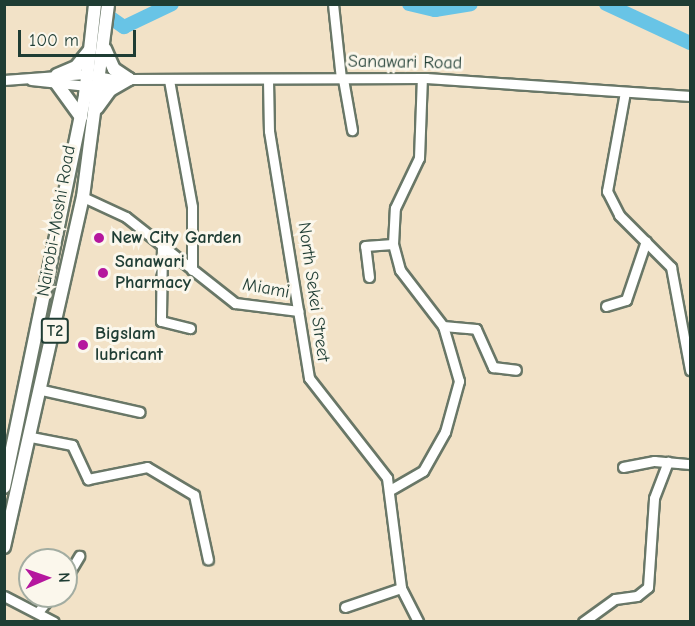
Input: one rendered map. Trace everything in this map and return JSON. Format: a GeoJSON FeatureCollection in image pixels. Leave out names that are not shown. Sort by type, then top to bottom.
{"type":"FeatureCollection","features":[{"type":"Feature","properties":{"kind":"highway","name":"Nairobi-Moshi Road"},"geometry":{"type":"LineString","coordinates":[[4,547],[42,390],[82,197],[94,113],[90,51],[95,4]]}},
{"type":"Feature","properties":{"kind":"highway","name":"Nairobi-Moshi Road"},"geometry":{"type":"LineString","coordinates":[[4,488],[81,117],[105,35],[108,4]]}},
{"type":"Feature","properties":{"kind":"highway"},"geometry":{"type":"LineString","coordinates":[[94,113],[106,94],[124,80],[107,60],[105,35]]}},
{"type":"Feature","properties":{"kind":"highway"},"geometry":{"type":"LineString","coordinates":[[81,117],[57,80],[76,67],[90,51]]}},
{"type":"Feature","properties":{"kind":"street"},"geometry":{"type":"LineString","coordinates":[[333,4],[342,79],[352,130]]}},
{"type":"Feature","properties":{"kind":"street"},"geometry":{"type":"LineString","coordinates":[[390,490],[423,471],[454,405],[459,381],[443,326],[400,270],[393,244],[395,207],[418,167],[422,78]]}},
{"type":"Feature","properties":{"kind":"street","name":"Sanawari Road"},"geometry":{"type":"LineString","coordinates":[[4,80],[422,78],[690,96]]}},
{"type":"Feature","properties":{"kind":"street"},"geometry":{"type":"LineString","coordinates":[[169,80],[192,207],[192,270]]}},
{"type":"Feature","properties":{"kind":"street","name":"North Sekei Street"},"geometry":{"type":"LineString","coordinates":[[268,80],[269,131],[309,378],[369,448],[390,490],[401,588],[418,621]]}},
{"type":"Feature","properties":{"kind":"street"},"geometry":{"type":"LineString","coordinates":[[625,92],[607,191],[619,215],[671,267],[690,370]]}},
{"type":"Feature","properties":{"kind":"street","name":"Miami"},"geometry":{"type":"LineString","coordinates":[[82,197],[126,217],[235,303],[298,311]]}},
{"type":"Feature","properties":{"kind":"street"},"geometry":{"type":"LineString","coordinates":[[606,306],[626,300],[646,241]]}},
{"type":"Feature","properties":{"kind":"street"},"geometry":{"type":"LineString","coordinates":[[369,277],[365,246],[393,244]]}},
{"type":"Feature","properties":{"kind":"street"},"geometry":{"type":"LineString","coordinates":[[162,245],[161,321],[190,328]]}},
{"type":"Feature","properties":{"kind":"street"},"geometry":{"type":"LineString","coordinates":[[443,326],[476,329],[493,367],[516,370]]}},
{"type":"Feature","properties":{"kind":"street"},"geometry":{"type":"LineString","coordinates":[[42,390],[140,412]]}},
{"type":"Feature","properties":{"kind":"street"},"geometry":{"type":"LineString","coordinates":[[31,437],[72,445],[88,479],[100,481],[147,467],[194,495],[208,560]]}},
{"type":"Feature","properties":{"kind":"street"},"geometry":{"type":"LineString","coordinates":[[583,621],[615,599],[637,597],[648,587],[654,498],[669,462]]}},
{"type":"Feature","properties":{"kind":"street"},"geometry":{"type":"LineString","coordinates":[[623,467],[669,462],[690,464]]}},
{"type":"Feature","properties":{"kind":"street"},"geometry":{"type":"LineString","coordinates":[[345,607],[401,588]]}},
{"type":"Feature","properties":{"kind":"street"},"geometry":{"type":"LineString","coordinates":[[4,596],[54,621]]}},
{"type":"Feature","properties":{"kind":"street"},"geometry":{"type":"LineString","coordinates":[[38,612],[41,608]]}},
{"type":"Feature","properties":{"kind":"waterway"},"geometry":{"type":"LineString","coordinates":[[111,18],[124,27],[172,4]]}},
{"type":"Feature","properties":{"kind":"waterway"},"geometry":{"type":"LineString","coordinates":[[409,4],[435,10],[471,4]]}},
{"type":"Feature","properties":{"kind":"waterway"},"geometry":{"type":"LineString","coordinates":[[606,4],[690,43]]}},
{"type":"Feature","properties":{"kind":"place","name":"New City Garden"},"geometry":{"type":"Point","coordinates":[99,238]}},
{"type":"Feature","properties":{"kind":"place","name":"Sanawari Pharmacy"},"geometry":{"type":"Point","coordinates":[103,273]}},
{"type":"Feature","properties":{"kind":"place","name":"Bigslam lubricant"},"geometry":{"type":"Point","coordinates":[83,345]}}]}
